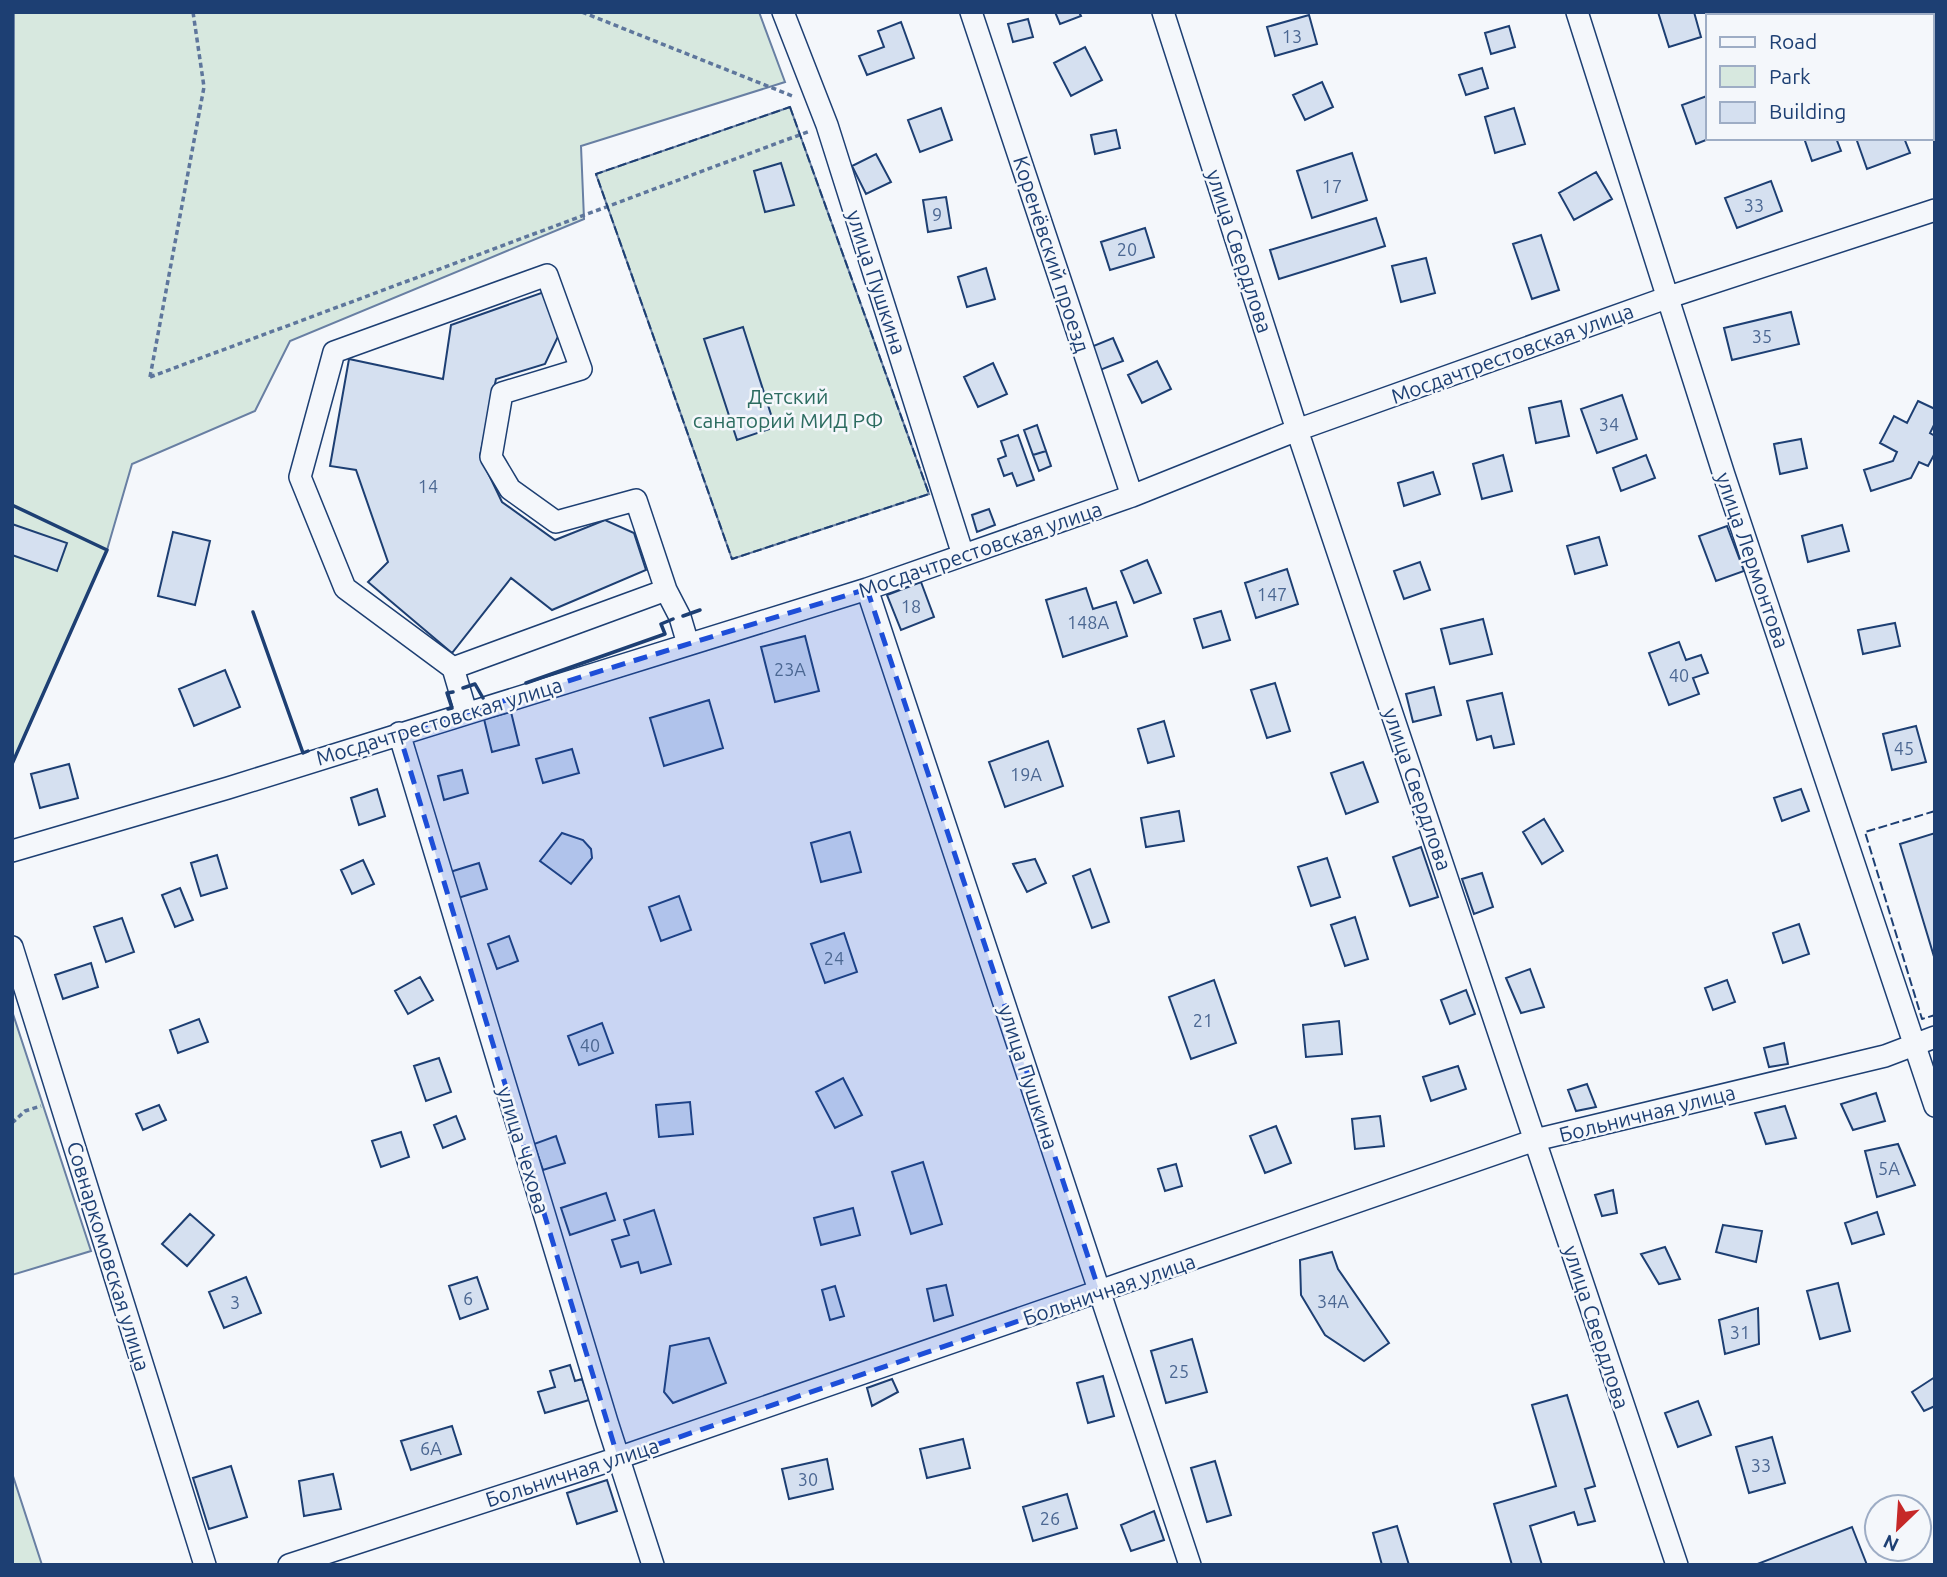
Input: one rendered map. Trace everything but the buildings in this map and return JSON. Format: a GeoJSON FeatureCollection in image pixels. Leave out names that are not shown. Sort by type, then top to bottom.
{"type":"FeatureCollection","features":[{"type":"Feature","properties":{"kind":"street","name":"улица Пушкина"},"geometry":{"type":"LineString","coordinates":[[783,12],[823,116],[963,555]]}},
{"type":"Feature","properties":{"kind":"street","name":"Коренёвский проезд"},"geometry":{"type":"LineString","coordinates":[[971,12],[1132,496]]}},
{"type":"Feature","properties":{"kind":"street","name":"улица Свердлова"},"geometry":{"type":"LineString","coordinates":[[1163,12],[1297,430],[1676,1565]]}},
{"type":"Feature","properties":{"kind":"street","name":"улица Лермонтова"},"geometry":{"type":"LineString","coordinates":[[1577,12],[1724,475],[1935,1106]]}},
{"type":"Feature","properties":{"kind":"street","name":"Мосдачтрестовская улица"},"geometry":{"type":"LineString","coordinates":[[12,851],[228,788],[867,589],[1132,496],[1297,430],[1669,297],[1935,210]]}},
{"type":"Feature","properties":{"kind":"street"},"geometry":{"type":"LineString","coordinates":[[466,712],[453,668],[345,588],[300,477],[334,352],[547,275],[581,369],[502,393],[491,457],[510,489],[556,522],[636,499],[666,590],[680,617],[688,644]]}},
{"type":"Feature","properties":{"kind":"street","name":"улица Пушкина"},"geometry":{"type":"LineString","coordinates":[[867,589],[1190,1565]]}},
{"type":"Feature","properties":{"kind":"street"},"geometry":{"type":"LineString","coordinates":[[453,668],[666,590]]}},
{"type":"Feature","properties":{"kind":"street","name":"улица Чехова"},"geometry":{"type":"LineString","coordinates":[[399,733],[618,1458],[653,1565]]}},
{"type":"Feature","properties":{"kind":"street","name":"Совнаркомовская улица"},"geometry":{"type":"LineString","coordinates":[[12,947],[205,1565]]}},
{"type":"Feature","properties":{"kind":"street","name":"Больничная улица"},"geometry":{"type":"LineString","coordinates":[[289,1565],[618,1458],[1535,1140],[1885,1056],[1935,1037]]}},
{"type":"Feature","properties":{"kind":"path"},"geometry":{"type":"LineString","coordinates":[[193,12],[204,87],[150,377],[823,116]]}},
{"type":"Feature","properties":{"kind":"path"},"geometry":{"type":"LineString","coordinates":[[582,12],[823,116]]}},
{"type":"Feature","properties":{"kind":"path"},"geometry":{"type":"LineString","coordinates":[[12,1123],[25,1111],[60,1100]]}},
{"type":"Feature","properties":{"kind":"highlighted area"},"geometry":{"type":"Polygon","coordinates":[[[867,589],[1100,1293],[618,1458],[399,733],[867,589]]]}},
{"type":"Feature","properties":{"kind":"green space"},"geometry":{"type":"Polygon","coordinates":[[[14,12],[759,12],[785,82],[581,146],[584,219],[290,341],[255,411],[132,464],[107,550],[12,764],[14,12]]]}},
{"type":"Feature","properties":{"kind":"green space","name":"Детский санаторий МИД РФ"},"geometry":{"type":"Polygon","coordinates":[[[790,107],[929,494],[732,559],[596,174],[790,107]]]}},
{"type":"Feature","properties":{"kind":"green space"},"geometry":{"type":"Polygon","coordinates":[[[12,1011],[91,1251],[12,1275],[12,1011]]]}},
{"type":"Feature","properties":{"kind":"green space"},"geometry":{"type":"Polygon","coordinates":[[[12,1473],[42,1565],[12,1565],[12,1473]]]}},
{"type":"Feature","properties":{"kind":"fence"},"geometry":{"type":"LineString","coordinates":[[790,107],[929,494],[732,559],[596,174],[790,107]]}},
{"type":"Feature","properties":{"kind":"fence"},"geometry":{"type":"LineString","coordinates":[[1935,811],[1865,832],[1922,1019],[1935,1015]]}},
{"type":"Feature","properties":{"kind":"wall"},"geometry":{"type":"LineString","coordinates":[[12,505],[107,550],[12,764]]}},
{"type":"Feature","properties":{"kind":"wall"},"geometry":{"type":"LineString","coordinates":[[683,616],[700,610]]}},
{"type":"Feature","properties":{"kind":"wall"},"geometry":{"type":"LineString","coordinates":[[253,612],[303,753],[308,751]]}},
{"type":"Feature","properties":{"kind":"wall"},"geometry":{"type":"LineString","coordinates":[[526,683],[665,634],[661,624],[673,619]]}},
{"type":"Feature","properties":{"kind":"wall"},"geometry":{"type":"LineString","coordinates":[[463,688],[475,684],[483,698]]}},
{"type":"Feature","properties":{"kind":"wall"},"geometry":{"type":"LineString","coordinates":[[448,709],[452,708],[447,693],[453,692]]}}]}
